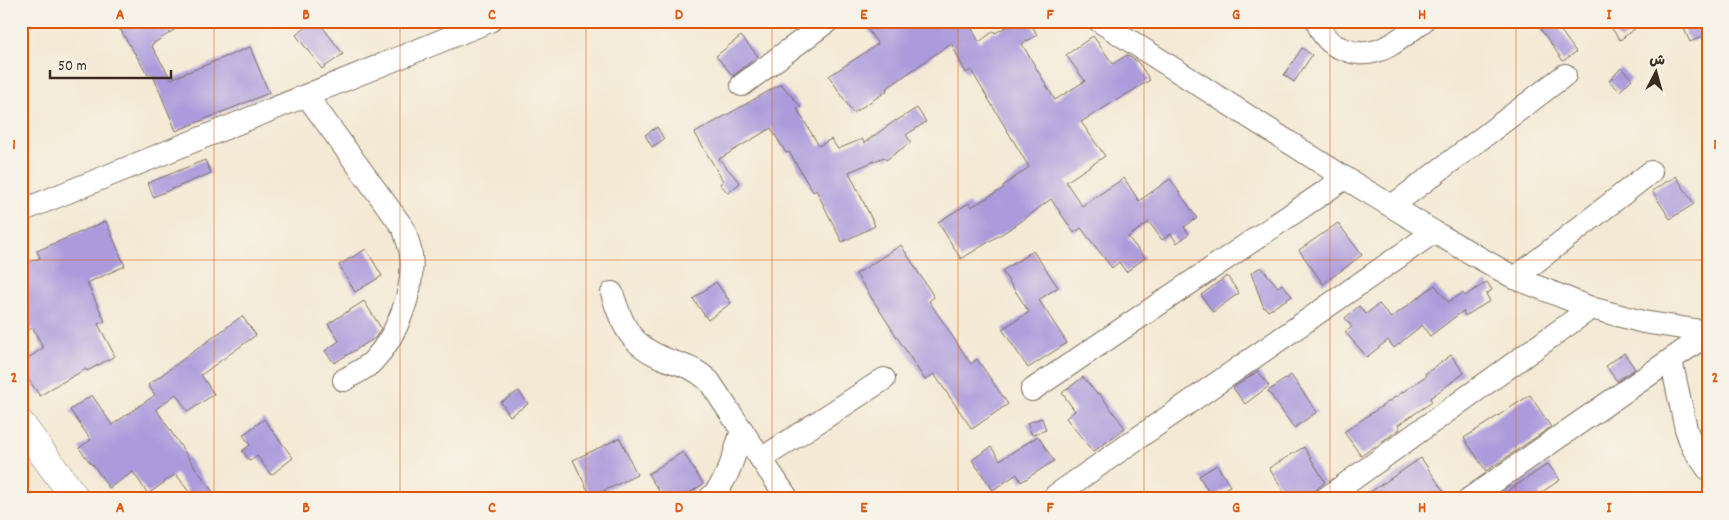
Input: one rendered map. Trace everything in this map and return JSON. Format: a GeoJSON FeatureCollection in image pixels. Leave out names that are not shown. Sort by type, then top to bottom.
{"type":"FeatureCollection","features":[{"type":"Feature","properties":{"kind":"main road"},"geometry":{"type":"LineString","coordinates":[[21,424],[76,499]]}},
{"type":"Feature","properties":{"kind":"street"},"geometry":{"type":"LineString","coordinates":[[21,211],[490,21]]}},
{"type":"Feature","properties":{"kind":"street"},"geometry":{"type":"LineString","coordinates":[[742,85],[828,21]]}},
{"type":"Feature","properties":{"kind":"street"},"geometry":{"type":"LineString","coordinates":[[1099,21],[1345,178],[1515,278],[1591,308],[1643,322],[1704,328]]}},
{"type":"Feature","properties":{"kind":"street"},"geometry":{"type":"LineString","coordinates":[[1317,21],[1328,40],[1338,47],[1357,54],[1381,50],[1423,21]]}},
{"type":"Feature","properties":{"kind":"street"},"geometry":{"type":"LineString","coordinates":[[1392,206],[1565,75]]}},
{"type":"Feature","properties":{"kind":"street"},"geometry":{"type":"LineString","coordinates":[[307,96],[404,229],[411,252],[412,266],[408,291],[397,328],[372,362],[344,380]]}},
{"type":"Feature","properties":{"kind":"street"},"geometry":{"type":"LineString","coordinates":[[1515,278],[1651,172]]}},
{"type":"Feature","properties":{"kind":"street"},"geometry":{"type":"LineString","coordinates":[[1032,390],[1345,178]]}},
{"type":"Feature","properties":{"kind":"street"},"geometry":{"type":"LineString","coordinates":[[1056,495],[1434,232]]}},
{"type":"Feature","properties":{"kind":"street"},"geometry":{"type":"LineString","coordinates":[[612,293],[620,319],[627,332],[636,342],[664,358],[698,370],[709,381],[788,499]]}},
{"type":"Feature","properties":{"kind":"street"},"geometry":{"type":"LineString","coordinates":[[1325,499],[1591,308]]}},
{"type":"Feature","properties":{"kind":"street"},"geometry":{"type":"LineString","coordinates":[[1469,499],[1671,360],[1704,328]]}},
{"type":"Feature","properties":{"kind":"street"},"geometry":{"type":"LineString","coordinates":[[1671,360],[1686,429],[1693,448],[1708,469]]}},
{"type":"Feature","properties":{"kind":"street"},"geometry":{"type":"LineString","coordinates":[[761,459],[884,379]]}},
{"type":"Feature","properties":{"kind":"street"},"geometry":{"type":"LineString","coordinates":[[709,499],[718,491],[727,476],[742,430]]}},
{"type":"Feature","properties":{"kind":"building"},"geometry":{"type":"Polygon","coordinates":[[[115,21],[188,21],[151,45],[171,79],[250,47],[269,93],[176,131],[152,73],[148,75],[115,21]]]}},
{"type":"Feature","properties":{"kind":"building"},"geometry":{"type":"Polygon","coordinates":[[[315,21],[318,21],[343,54],[322,69],[296,35],[315,21]]]}},
{"type":"Feature","properties":{"kind":"building"},"geometry":{"type":"Polygon","coordinates":[[[880,21],[968,21],[979,42],[994,31],[995,33],[1018,21],[1030,21],[1037,35],[1022,44],[1055,100],[1085,81],[1066,55],[1093,36],[1113,64],[1127,55],[1138,62],[1150,80],[1081,122],[1105,156],[1066,182],[1082,206],[1124,178],[1139,201],[1170,179],[1197,218],[1184,227],[1189,234],[1177,243],[1171,234],[1162,240],[1149,222],[1128,237],[1145,258],[1126,272],[1119,262],[1112,268],[1081,228],[1074,233],[1051,199],[1016,225],[961,259],[938,222],[969,203],[971,207],[1004,188],[1003,186],[1029,167],[971,70],[966,73],[951,43],[886,89],[887,91],[853,113],[829,76],[878,44],[868,30],[880,21]]]}},
{"type":"Feature","properties":{"kind":"building"},"geometry":{"type":"Polygon","coordinates":[[[1535,21],[1554,21],[1576,52],[1563,61],[1535,21]]]}},
{"type":"Feature","properties":{"kind":"building"},"geometry":{"type":"Polygon","coordinates":[[[1617,21],[1645,21],[1620,40],[1610,26],[1617,21]]]}},
{"type":"Feature","properties":{"kind":"building"},"geometry":{"type":"Polygon","coordinates":[[[1700,22],[1706,35],[1690,42],[1684,29],[1700,22]]]}},
{"type":"Feature","properties":{"kind":"building"},"geometry":{"type":"Polygon","coordinates":[[[741,36],[758,56],[733,76],[716,56],[741,36]]]}},
{"type":"Feature","properties":{"kind":"building"},"geometry":{"type":"Polygon","coordinates":[[[1302,48],[1312,55],[1294,82],[1284,75],[1302,48]]]}},
{"type":"Feature","properties":{"kind":"building"},"geometry":{"type":"Polygon","coordinates":[[[1621,68],[1632,79],[1620,91],[1609,81],[1621,68]]]}},
{"type":"Feature","properties":{"kind":"building"},"geometry":{"type":"Polygon","coordinates":[[[781,84],[801,107],[797,109],[819,146],[831,139],[838,149],[862,139],[864,143],[896,120],[917,108],[926,122],[906,135],[911,142],[886,160],[884,157],[849,172],[875,226],[842,242],[816,190],[813,192],[789,152],[786,153],[771,128],[719,159],[740,183],[728,193],[720,184],[723,181],[695,133],[781,84]]]}},
{"type":"Feature","properties":{"kind":"building"},"geometry":{"type":"Polygon","coordinates":[[[657,127],[664,139],[652,147],[645,135],[657,127]]]}},
{"type":"Feature","properties":{"kind":"building"},"geometry":{"type":"Polygon","coordinates":[[[205,160],[211,173],[153,197],[148,183],[205,160]]]}},
{"type":"Feature","properties":{"kind":"building"},"geometry":{"type":"Polygon","coordinates":[[[1676,176],[1694,204],[1670,219],[1652,191],[1676,176]]]}},
{"type":"Feature","properties":{"kind":"building"},"geometry":{"type":"Polygon","coordinates":[[[106,221],[125,266],[87,283],[105,321],[98,324],[115,356],[61,382],[40,396],[21,369],[21,363],[43,348],[33,328],[25,331],[21,321],[21,265],[40,258],[37,251],[106,221]]]}},
{"type":"Feature","properties":{"kind":"building"},"geometry":{"type":"Polygon","coordinates":[[[1338,223],[1362,255],[1323,284],[1299,250],[1338,223]]]}},
{"type":"Feature","properties":{"kind":"building"},"geometry":{"type":"Polygon","coordinates":[[[901,245],[934,297],[929,301],[971,364],[977,359],[1008,404],[972,429],[934,374],[925,380],[856,274],[901,245]]]}},
{"type":"Feature","properties":{"kind":"building"},"geometry":{"type":"Polygon","coordinates":[[[366,249],[382,276],[355,292],[339,265],[366,249]]]}},
{"type":"Feature","properties":{"kind":"building"},"geometry":{"type":"Polygon","coordinates":[[[1033,251],[1058,287],[1039,300],[1067,343],[1028,368],[1002,329],[1029,312],[1002,271],[1033,251]]]}},
{"type":"Feature","properties":{"kind":"building"},"geometry":{"type":"Polygon","coordinates":[[[1261,267],[1278,287],[1282,284],[1292,296],[1268,311],[1264,308],[1251,273],[1261,267]]]}},
{"type":"Feature","properties":{"kind":"building"},"geometry":{"type":"Polygon","coordinates":[[[1227,276],[1239,293],[1213,312],[1201,295],[1227,276]]]}},
{"type":"Feature","properties":{"kind":"building"},"geometry":{"type":"Polygon","coordinates":[[[716,282],[731,303],[708,320],[693,299],[716,282]]]}},
{"type":"Feature","properties":{"kind":"building"},"geometry":{"type":"Polygon","coordinates":[[[1487,282],[1492,290],[1486,294],[1490,301],[1465,316],[1463,311],[1430,336],[1422,325],[1394,348],[1388,340],[1367,357],[1345,332],[1352,327],[1345,318],[1359,306],[1366,314],[1379,304],[1391,318],[1435,285],[1448,302],[1463,293],[1465,296],[1487,282]]]}},
{"type":"Feature","properties":{"kind":"building"},"geometry":{"type":"Polygon","coordinates":[[[364,301],[381,328],[375,338],[334,363],[325,351],[339,341],[328,324],[364,301]]]}},
{"type":"Feature","properties":{"kind":"building"},"geometry":{"type":"Polygon","coordinates":[[[242,316],[256,335],[201,375],[214,394],[188,412],[176,394],[156,409],[218,499],[194,499],[176,474],[148,494],[133,472],[109,488],[93,464],[79,448],[91,440],[70,410],[92,395],[112,425],[155,395],[148,385],[242,316]]]}},
{"type":"Feature","properties":{"kind":"building"},"geometry":{"type":"Polygon","coordinates":[[[1624,353],[1635,369],[1617,381],[1606,366],[1624,353]]]}},
{"type":"Feature","properties":{"kind":"building"},"geometry":{"type":"Polygon","coordinates":[[[1451,355],[1464,373],[1430,398],[1432,402],[1398,425],[1400,429],[1361,456],[1344,432],[1426,376],[1425,374],[1451,355]]]}},
{"type":"Feature","properties":{"kind":"building"},"geometry":{"type":"Polygon","coordinates":[[[1258,371],[1269,386],[1245,404],[1233,388],[1258,371]]]}},
{"type":"Feature","properties":{"kind":"building"},"geometry":{"type":"Polygon","coordinates":[[[1291,375],[1317,412],[1294,428],[1268,391],[1291,375]]]}},
{"type":"Feature","properties":{"kind":"building"},"geometry":{"type":"Polygon","coordinates":[[[1083,377],[1097,394],[1099,393],[1125,428],[1093,452],[1066,418],[1075,411],[1062,393],[1083,377]]]}},
{"type":"Feature","properties":{"kind":"building"},"geometry":{"type":"Polygon","coordinates":[[[519,391],[528,404],[510,416],[501,402],[519,391]]]}},
{"type":"Feature","properties":{"kind":"building"},"geometry":{"type":"Polygon","coordinates":[[[1530,395],[1551,427],[1486,471],[1464,438],[1530,395]]]}},
{"type":"Feature","properties":{"kind":"building"},"geometry":{"type":"Polygon","coordinates":[[[1042,418],[1046,430],[1032,435],[1027,423],[1042,418]]]}},
{"type":"Feature","properties":{"kind":"building"},"geometry":{"type":"Polygon","coordinates":[[[264,419],[293,458],[271,475],[257,456],[250,461],[242,451],[250,445],[243,435],[264,419]]]}},
{"type":"Feature","properties":{"kind":"building"},"geometry":{"type":"Polygon","coordinates":[[[1038,436],[1054,461],[1021,482],[1017,474],[993,490],[972,460],[991,447],[1000,460],[1038,436]]]}},
{"type":"Feature","properties":{"kind":"building"},"geometry":{"type":"Polygon","coordinates":[[[620,438],[637,475],[591,497],[573,460],[620,438]]]}},
{"type":"Feature","properties":{"kind":"building"},"geometry":{"type":"Polygon","coordinates":[[[1304,447],[1325,482],[1313,495],[1306,499],[1288,499],[1269,468],[1304,447]]]}},
{"type":"Feature","properties":{"kind":"building"},"geometry":{"type":"Polygon","coordinates":[[[683,452],[703,484],[680,499],[664,499],[648,474],[683,452]]]}},
{"type":"Feature","properties":{"kind":"building"},"geometry":{"type":"Polygon","coordinates":[[[1421,458],[1449,499],[1360,499],[1421,458]]]}},
{"type":"Feature","properties":{"kind":"building"},"geometry":{"type":"Polygon","coordinates":[[[1548,464],[1560,480],[1539,494],[1542,499],[1496,499],[1548,464]]]}},
{"type":"Feature","properties":{"kind":"building"},"geometry":{"type":"Polygon","coordinates":[[[1217,465],[1230,486],[1212,497],[1199,476],[1217,465]]]}}]}
